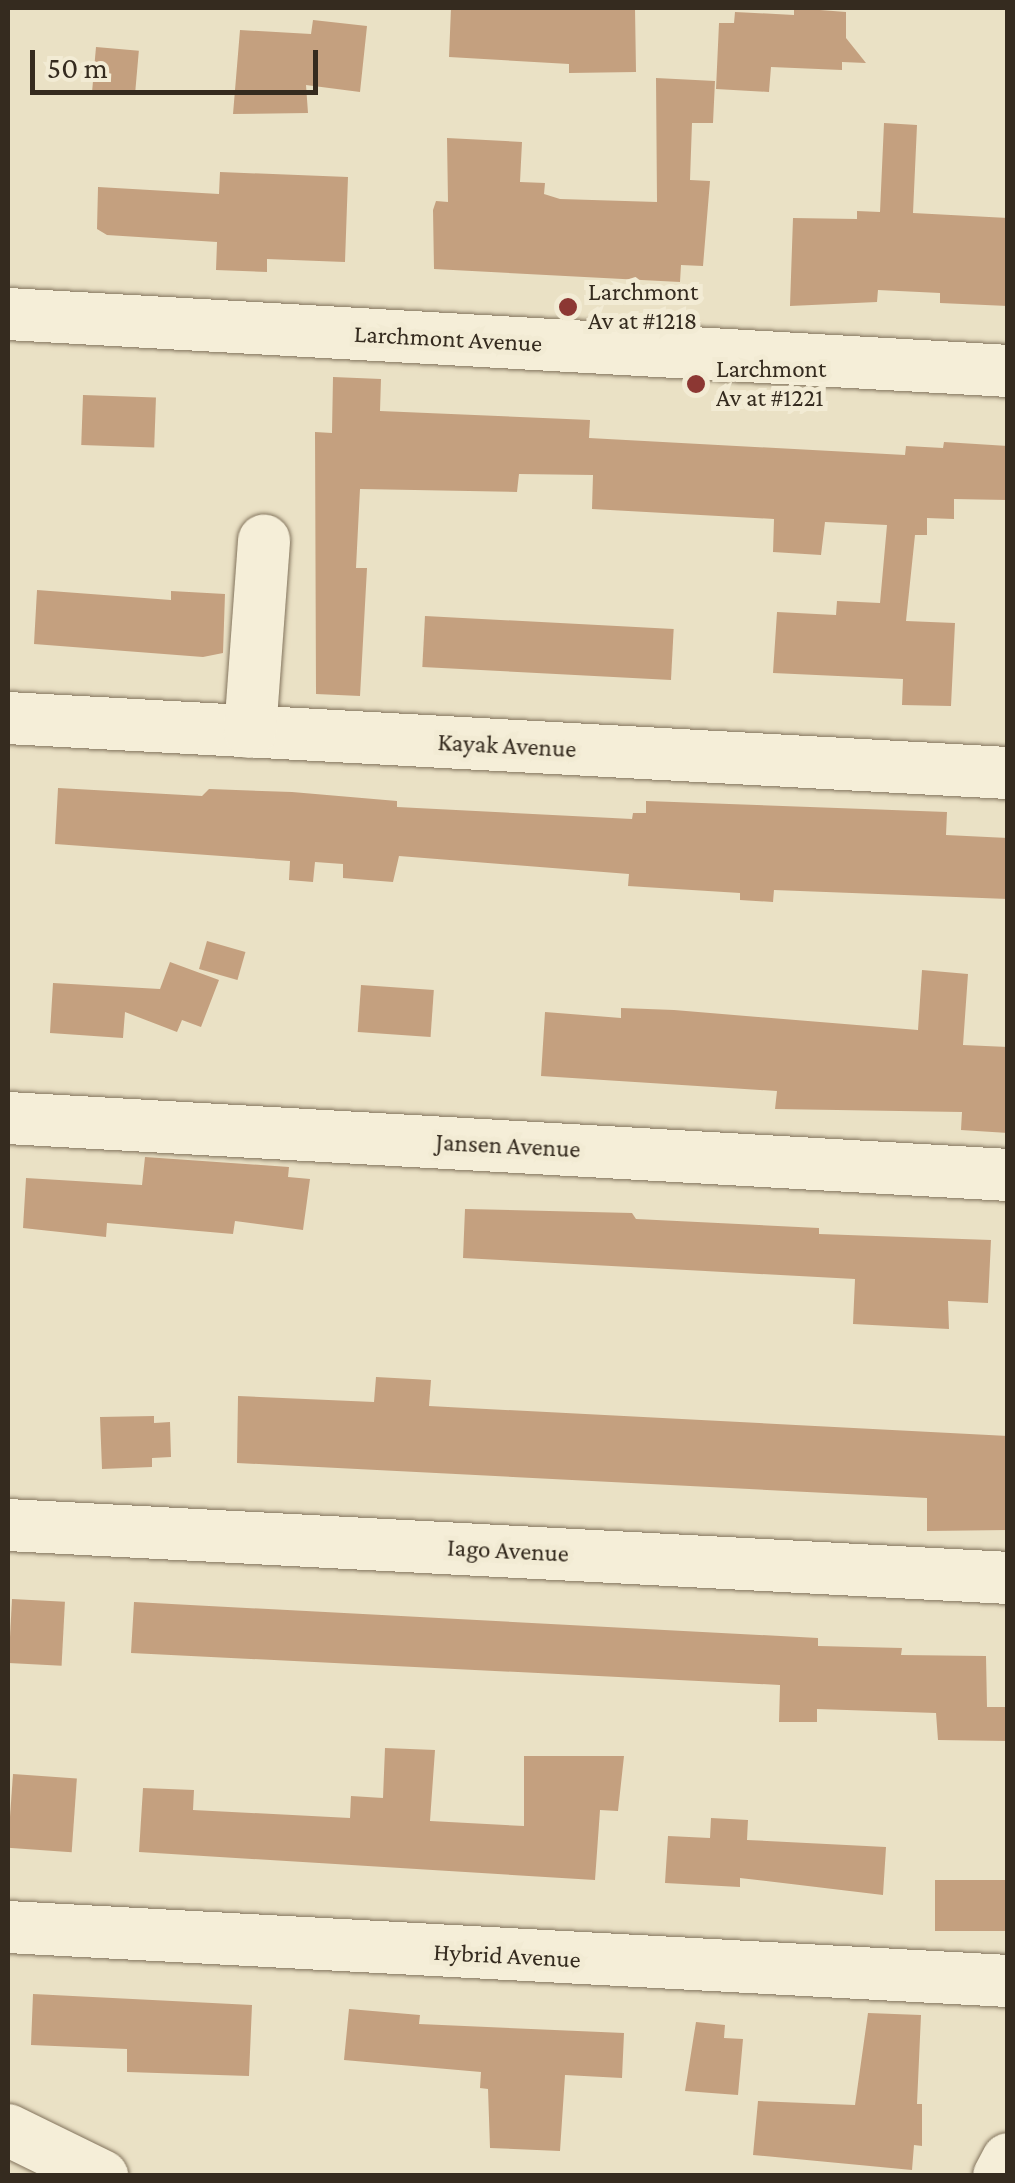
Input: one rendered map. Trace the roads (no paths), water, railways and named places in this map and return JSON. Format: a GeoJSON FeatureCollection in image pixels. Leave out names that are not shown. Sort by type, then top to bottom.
{"type":"FeatureCollection","features":[{"type":"Feature","properties":{"kind":"street","name":"Larchmont Avenue"},"geometry":{"type":"LineString","coordinates":[[8,314],[1008,371]]}},
{"type":"Feature","properties":{"kind":"street"},"geometry":{"type":"LineString","coordinates":[[250,732],[264,541]]}},
{"type":"Feature","properties":{"kind":"street","name":"Kayak Avenue"},"geometry":{"type":"LineString","coordinates":[[8,718],[1008,773]]}},
{"type":"Feature","properties":{"kind":"street","name":"Jansen Avenue"},"geometry":{"type":"LineString","coordinates":[[8,1118],[1008,1175]]}},
{"type":"Feature","properties":{"kind":"street","name":"Iago Avenue"},"geometry":{"type":"LineString","coordinates":[[8,1525],[1008,1578]]}},
{"type":"Feature","properties":{"kind":"street","name":"Hybrid Avenue"},"geometry":{"type":"LineString","coordinates":[[8,1927],[1008,1981]]}},
{"type":"Feature","properties":{"kind":"street"},"geometry":{"type":"LineString","coordinates":[[8,2130],[102,2176]]}},
{"type":"Feature","properties":{"kind":"street"},"geometry":{"type":"LineString","coordinates":[[999,2176],[1008,2159]]}},
{"type":"Feature","properties":{"kind":"place","name":"Larchmont Av at #1218"},"geometry":{"type":"Point","coordinates":[568,307]}},
{"type":"Feature","properties":{"kind":"place","name":"Larchmont Av at #1221"},"geometry":{"type":"Point","coordinates":[696,384]}}]}
